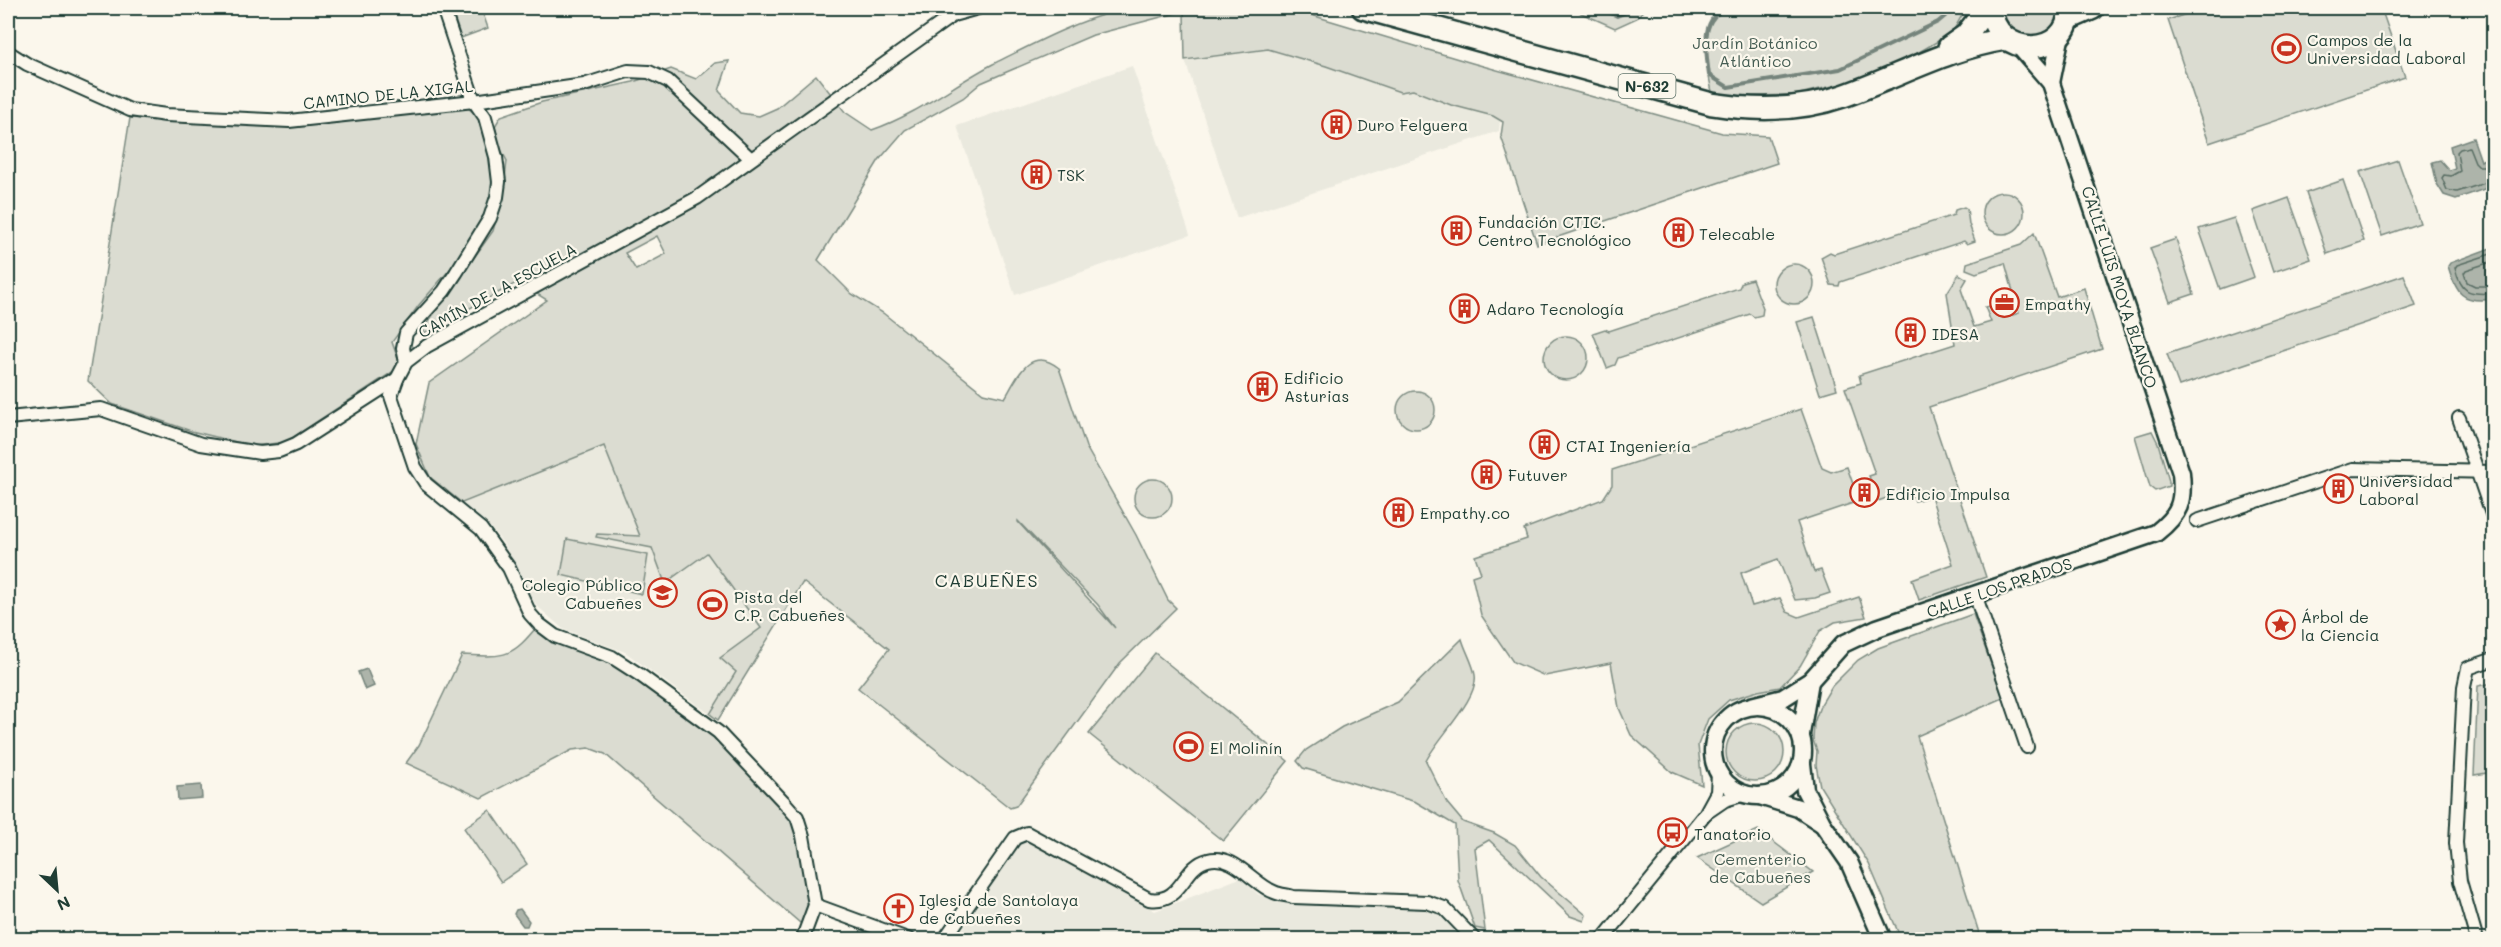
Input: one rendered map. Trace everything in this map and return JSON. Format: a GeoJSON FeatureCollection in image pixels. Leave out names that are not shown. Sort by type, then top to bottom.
{"type":"FeatureCollection","features":[{"type":"Feature","properties":{"kind":"highway","name":"N-632"},"geometry":{"type":"LineString","coordinates":[[1363,8],[1712,104],[1747,109],[1783,110],[1841,97],[1971,45],[2013,42]]}},
{"type":"Feature","properties":{"kind":"highway","name":"N-632"},"geometry":{"type":"LineString","coordinates":[[1930,60],[1966,35],[1989,8]]}},
{"type":"Feature","properties":{"kind":"highway"},"geometry":{"type":"LineString","coordinates":[[1989,8],[1997,29],[2013,42],[2043,46],[2067,20],[2093,8]]}},
{"type":"Feature","properties":{"kind":"street"},"geometry":{"type":"LineString","coordinates":[[406,362],[403,348],[406,333],[444,291],[490,218],[499,182],[496,157],[485,117],[474,102],[443,8]]}},
{"type":"Feature","properties":{"kind":"street","name":"CAMÍN DE LA ESCUELA"},"geometry":{"type":"LineString","coordinates":[[815,905],[803,836],[797,817],[718,732],[612,657],[555,636],[539,624],[530,614],[509,568],[481,529],[426,484],[415,467],[391,396],[396,379],[406,362],[428,346],[697,198],[750,158],[790,134],[952,11],[978,8]]}},
{"type":"Feature","properties":{"kind":"street"},"geometry":{"type":"LineString","coordinates":[[2051,82],[2067,20]]}},
{"type":"Feature","properties":{"kind":"street","name":"CALLE LUIS MOYA BLANCO"},"geometry":{"type":"LineString","coordinates":[[2013,42],[2051,82],[2181,472],[2183,492]]}},
{"type":"Feature","properties":{"kind":"street","name":"CAMINO DE LA XIGAL"},"geometry":{"type":"LineString","coordinates":[[8,52],[27,64],[130,110],[166,115],[289,121],[474,102],[585,85],[628,71],[649,72],[668,81],[750,158]]}},
{"type":"Feature","properties":{"kind":"street"},"geometry":{"type":"LineString","coordinates":[[8,418],[101,409],[201,444],[260,453],[279,451],[296,444],[396,379]]}},
{"type":"Feature","properties":{"kind":"street"},"geometry":{"type":"LineString","coordinates":[[2459,418],[2492,514]]}},
{"type":"Feature","properties":{"kind":"street"},"geometry":{"type":"LineString","coordinates":[[2197,521],[2254,500],[2353,469],[2493,472]]}},
{"type":"Feature","properties":{"kind":"street","name":"CALLE LOS PRADOS"},"geometry":{"type":"LineString","coordinates":[[1751,706],[1784,698],[1810,681],[1843,644],[1877,628],[2156,533],[2176,512],[2183,492]]}},
{"type":"Feature","properties":{"kind":"street"},"geometry":{"type":"LineString","coordinates":[[1975,594],[2027,747]]}},
{"type":"Feature","properties":{"kind":"street"},"geometry":{"type":"LineString","coordinates":[[2477,939],[2460,880],[2456,843],[2464,687],[2468,668],[2493,659]]}},
{"type":"Feature","properties":{"kind":"street","name":"CALLE LOS PRADOS"},"geometry":{"type":"LineString","coordinates":[[1801,734],[1803,708],[1810,681]]}},
{"type":"Feature","properties":{"kind":"street"},"geometry":{"type":"LineString","coordinates":[[1822,823],[1798,808],[1728,787],[1718,773],[1713,756],[1717,731],[1729,715],[1751,706],[1773,708],[1783,712],[1792,720],[1801,734],[1804,748],[1802,764],[1805,790],[1822,823],[1849,862],[1883,939]]}},
{"type":"Feature","properties":{"kind":"street"},"geometry":{"type":"LineString","coordinates":[[1706,814],[1725,800],[1776,792],[1790,783],[1802,764]]}},
{"type":"Feature","properties":{"kind":"street"},"geometry":{"type":"LineString","coordinates":[[1602,939],[1706,814],[1717,792],[1718,773]]}},
{"type":"Feature","properties":{"kind":"street"},"geometry":{"type":"LineString","coordinates":[[941,939],[946,937],[1016,838],[1027,833],[1149,899],[1160,900],[1171,896],[1196,867],[1208,860],[1221,860],[1234,865],[1273,892],[1293,897],[1427,902],[1444,908],[1475,939]]}},
{"type":"Feature","properties":{"kind":"street"},"geometry":{"type":"LineString","coordinates":[[802,939],[815,905],[910,939]]}},
{"type":"Feature","properties":{"kind":"shaded area"},"geometry":{"type":"Polygon","coordinates":[[[1268,49],[1326,66],[1400,92],[1413,90],[1451,105],[1493,116],[1500,120],[1499,131],[1237,218],[1185,60],[1268,49]]]}},
{"type":"Feature","properties":{"kind":"shaded area"},"geometry":{"type":"Polygon","coordinates":[[[1132,66],[1190,235],[1015,295],[957,126],[1132,66]]]}},
{"type":"Feature","properties":{"kind":"shaded area","name":"Colegio Público Cabueñes"},"geometry":{"type":"Polygon","coordinates":[[[604,446],[753,542],[803,582],[718,720],[625,652],[563,629],[536,605],[503,543],[487,523],[462,503],[604,446]]]}},
{"type":"Feature","properties":{"kind":"shaded area"},"geometry":{"type":"Polygon","coordinates":[[[1026,838],[1155,911],[1240,878],[1259,895],[1345,906],[1425,907],[1456,926],[1464,939],[956,940],[1016,845],[1026,838]]]}},
{"type":"Feature","properties":{"kind":"green space"},"geometry":{"type":"Polygon","coordinates":[[[451,8],[481,8],[488,28],[461,38],[451,8]]]}},
{"type":"Feature","properties":{"kind":"green space"},"geometry":{"type":"Polygon","coordinates":[[[1293,8],[1472,63],[1722,133],[1768,136],[1777,163],[1537,244],[1501,136],[1503,122],[1493,116],[1451,105],[1413,90],[1400,92],[1326,66],[1268,49],[1185,60],[1184,11],[1093,35],[981,83],[963,98],[905,130],[879,160],[818,260],[852,294],[883,313],[983,393],[1005,398],[1020,373],[1033,362],[1040,360],[1049,362],[1059,368],[1086,447],[1136,535],[1168,600],[1176,608],[1120,663],[1016,806],[1010,808],[858,688],[889,649],[803,582],[718,720],[710,714],[736,672],[720,658],[761,628],[707,553],[665,583],[652,548],[596,537],[597,534],[640,536],[604,446],[462,503],[430,477],[416,444],[429,383],[547,300],[518,282],[424,333],[423,329],[493,231],[503,194],[507,161],[498,144],[495,126],[501,116],[542,102],[633,82],[671,69],[696,79],[715,63],[729,61],[719,91],[740,113],[759,116],[777,108],[816,75],[845,112],[872,130],[919,108],[993,64],[1070,27],[1117,11],[1293,8]],[[657,236],[625,253],[636,270],[666,254],[657,236]],[[1018,522],[1115,628],[1098,605],[1018,522]]]}},
{"type":"Feature","properties":{"kind":"green space"},"geometry":{"type":"Polygon","coordinates":[[[1575,8],[1645,8],[1637,18],[1615,28],[1575,8]]]}},
{"type":"Feature","properties":{"kind":"green space","name":"Jardín Botánico Atlántico"},"geometry":{"type":"Polygon","coordinates":[[[1728,8],[1966,8],[1952,33],[1914,55],[1862,79],[1795,95],[1713,97],[1706,60],[1707,34],[1710,23],[1717,14],[1728,8]]]}},
{"type":"Feature","properties":{"kind":"green space"},"geometry":{"type":"Polygon","coordinates":[[[1991,8],[2069,8],[2067,26],[2019,46],[1991,8]]]}},
{"type":"Feature","properties":{"kind":"green space","name":"Campos de la Universidad Laboral"},"geometry":{"type":"Polygon","coordinates":[[[2205,8],[2381,8],[2405,77],[2209,143],[2168,20],[2205,8]]]}},
{"type":"Feature","properties":{"kind":"green space"},"geometry":{"type":"Polygon","coordinates":[[[468,108],[482,120],[491,167],[493,198],[458,260],[419,305],[392,342],[399,362],[394,371],[286,442],[253,446],[191,431],[112,404],[88,381],[130,118],[274,127],[468,108]]]}},
{"type":"Feature","properties":{"kind":"green space"},"geometry":{"type":"Polygon","coordinates":[[[2398,160],[2420,223],[2382,236],[2360,172],[2398,160]]]}},
{"type":"Feature","properties":{"kind":"green space"},"geometry":{"type":"Polygon","coordinates":[[[2343,180],[2364,241],[2327,254],[2306,193],[2343,180]]]}},
{"type":"Feature","properties":{"kind":"green space"},"geometry":{"type":"Polygon","coordinates":[[[2003,192],[2018,198],[2024,213],[2018,228],[2003,234],[1988,228],[1982,213],[1988,198],[2003,192]]]}},
{"type":"Feature","properties":{"kind":"green space"},"geometry":{"type":"Polygon","coordinates":[[[2289,198],[2311,259],[2273,272],[2253,211],[2289,198]]]}},
{"type":"Feature","properties":{"kind":"green space"},"geometry":{"type":"Polygon","coordinates":[[[1964,207],[1967,209],[1975,241],[1967,244],[1964,241],[1840,282],[1839,286],[1831,285],[1821,257],[1830,252],[1834,254],[1954,215],[1955,210],[1964,207]]]}},
{"type":"Feature","properties":{"kind":"green space"},"geometry":{"type":"Polygon","coordinates":[[[2234,218],[2254,277],[2220,289],[2199,229],[2234,218]]]}},
{"type":"Feature","properties":{"kind":"green space"},"geometry":{"type":"Polygon","coordinates":[[[2034,233],[2057,297],[2084,288],[2102,349],[1929,407],[1986,577],[1919,600],[1912,579],[1953,564],[1931,496],[1915,501],[1910,490],[1878,501],[1869,476],[1875,474],[1845,388],[1861,383],[1859,375],[1955,344],[1947,293],[1959,274],[1967,279],[1961,289],[1974,327],[1991,322],[1985,307],[1996,305],[2003,318],[2019,313],[2005,263],[1976,273],[1966,269],[1967,263],[2021,245],[2034,233]]]}},
{"type":"Feature","properties":{"kind":"green space"},"geometry":{"type":"Polygon","coordinates":[[[2176,239],[2194,294],[2170,302],[2150,248],[2176,239]]]}},
{"type":"Feature","properties":{"kind":"green space"},"geometry":{"type":"Polygon","coordinates":[[[1794,264],[1808,270],[1814,284],[1808,298],[1794,304],[1780,298],[1774,284],[1780,270],[1794,264]]]}},
{"type":"Feature","properties":{"kind":"green space"},"geometry":{"type":"Polygon","coordinates":[[[2404,275],[2416,306],[2179,386],[2167,354],[2404,275]]]}},
{"type":"Feature","properties":{"kind":"green space"},"geometry":{"type":"Polygon","coordinates":[[[1752,279],[1763,308],[1762,315],[1754,317],[1750,314],[1618,358],[1615,365],[1607,368],[1593,333],[1605,329],[1609,331],[1739,288],[1742,282],[1752,279]]]}},
{"type":"Feature","properties":{"kind":"green space"},"geometry":{"type":"Polygon","coordinates":[[[1814,317],[1837,389],[1820,394],[1797,322],[1814,317]]]}},
{"type":"Feature","properties":{"kind":"green space"},"geometry":{"type":"Polygon","coordinates":[[[1566,336],[1581,343],[1588,358],[1581,373],[1566,380],[1551,373],[1544,358],[1551,343],[1566,336]]]}},
{"type":"Feature","properties":{"kind":"green space"},"geometry":{"type":"Polygon","coordinates":[[[1416,391],[1429,397],[1435,410],[1429,423],[1416,429],[1403,423],[1397,410],[1403,397],[1416,391]]]}},
{"type":"Feature","properties":{"kind":"green space"},"geometry":{"type":"Polygon","coordinates":[[[1801,409],[1822,468],[1831,472],[1847,467],[1859,501],[1797,522],[1814,572],[1821,570],[1830,593],[1815,598],[1795,600],[1778,559],[1741,573],[1752,606],[1780,598],[1787,612],[1799,617],[1859,597],[1866,617],[1835,622],[1820,631],[1800,666],[1780,687],[1729,700],[1708,719],[1698,745],[1702,785],[1672,772],[1631,735],[1619,708],[1611,663],[1545,676],[1513,662],[1481,615],[1472,576],[1481,573],[1475,556],[1527,539],[1524,529],[1603,499],[1612,485],[1612,470],[1801,409]]]}},
{"type":"Feature","properties":{"kind":"green space"},"geometry":{"type":"Polygon","coordinates":[[[2152,431],[2158,443],[2169,481],[2169,486],[2155,491],[2150,487],[2135,436],[2152,431]]]}},
{"type":"Feature","properties":{"kind":"green space"},"geometry":{"type":"Polygon","coordinates":[[[1153,479],[1166,485],[1172,498],[1166,511],[1153,517],[1140,511],[1134,498],[1140,485],[1153,479]]]}},
{"type":"Feature","properties":{"kind":"green space"},"geometry":{"type":"Polygon","coordinates":[[[567,539],[648,555],[642,594],[561,575],[567,539]]]}},
{"type":"Feature","properties":{"kind":"green space"},"geometry":{"type":"Polygon","coordinates":[[[1973,614],[2003,698],[1917,736],[1979,933],[1968,939],[1901,939],[1869,864],[1820,786],[1816,765],[1817,751],[1813,740],[1814,723],[1820,706],[1832,686],[1858,660],[1878,648],[1973,614]]]}},
{"type":"Feature","properties":{"kind":"green space"},"geometry":{"type":"Polygon","coordinates":[[[539,624],[612,657],[718,732],[797,817],[811,892],[807,929],[605,754],[589,748],[572,750],[481,798],[406,763],[419,745],[462,655],[488,656],[514,650],[539,624]]]}},
{"type":"Feature","properties":{"kind":"green space"},"geometry":{"type":"Polygon","coordinates":[[[1462,639],[1474,670],[1474,685],[1464,707],[1426,761],[1447,803],[1463,822],[1494,833],[1515,845],[1541,877],[1586,915],[1584,921],[1570,916],[1489,840],[1475,848],[1485,930],[1475,928],[1458,880],[1455,825],[1416,802],[1303,768],[1297,761],[1306,750],[1342,727],[1398,702],[1462,639]]]}},
{"type":"Feature","properties":{"kind":"green space","name":"El Molinín"},"geometry":{"type":"Polygon","coordinates":[[[1155,653],[1288,761],[1223,841],[1089,734],[1155,653]]]}},
{"type":"Feature","properties":{"kind":"green space"},"geometry":{"type":"Polygon","coordinates":[[[2493,683],[2493,772],[2474,775],[2478,686],[2493,683]]]}},
{"type":"Feature","properties":{"kind":"green space"},"geometry":{"type":"Polygon","coordinates":[[[1755,723],[1766,725],[1779,736],[1784,752],[1782,763],[1771,776],[1755,781],[1744,779],[1731,768],[1726,752],[1728,741],[1739,728],[1755,723]]]}},
{"type":"Feature","properties":{"kind":"green space"},"geometry":{"type":"Polygon","coordinates":[[[490,810],[527,864],[501,882],[464,828],[490,810]]]}},
{"type":"Feature","properties":{"kind":"green space","name":"Cementerio de Cabueñes"},"geometry":{"type":"Polygon","coordinates":[[[1758,830],[1813,872],[1761,902],[1697,858],[1758,830]]]}},
{"type":"Feature","properties":{"kind":"water"},"geometry":{"type":"Polygon","coordinates":[[[2473,138],[2481,161],[2489,156],[2488,145],[2493,143],[2493,186],[2456,199],[2444,195],[2437,184],[2432,162],[2440,160],[2449,170],[2455,168],[2450,146],[2473,138]]]}},
{"type":"Feature","properties":{"kind":"water"},"geometry":{"type":"Polygon","coordinates":[[[2493,247],[2493,299],[2467,298],[2458,290],[2448,266],[2450,263],[2493,247]]]}},
{"type":"Feature","properties":{"kind":"water"},"geometry":{"type":"Polygon","coordinates":[[[367,669],[374,686],[365,690],[358,672],[367,669]]]}},
{"type":"Feature","properties":{"kind":"water"},"geometry":{"type":"Polygon","coordinates":[[[201,785],[202,798],[178,800],[177,787],[201,785]]]}},
{"type":"Feature","properties":{"kind":"water"},"geometry":{"type":"Polygon","coordinates":[[[520,909],[529,921],[527,926],[523,926],[514,914],[520,909]]]}},
{"type":"Feature","properties":{"kind":"waterway"},"geometry":{"type":"LineString","coordinates":[[1600,8],[1617,16],[1636,8]]}},
{"type":"Feature","properties":{"kind":"waterway"},"geometry":{"type":"LineString","coordinates":[[1728,8],[1719,12],[1712,19],[1706,36],[1709,75],[1728,87],[1840,69],[1938,22],[1955,8]]}},
{"type":"Feature","properties":{"kind":"place","name":"Campos de la Universidad Laboral"},"geometry":{"type":"Point","coordinates":[2286,48]}},
{"type":"Feature","properties":{"kind":"place","name":"Duro Felguera"},"geometry":{"type":"Point","coordinates":[1336,124]}},
{"type":"Feature","properties":{"kind":"place","name":"TSK"},"geometry":{"type":"Point","coordinates":[1036,174]}},
{"type":"Feature","properties":{"kind":"place","name":"Fundación CTIC. Centro Tecnológico"},"geometry":{"type":"Point","coordinates":[1457,230]}},
{"type":"Feature","properties":{"kind":"place","name":"Telecable"},"geometry":{"type":"Point","coordinates":[1678,233]}},
{"type":"Feature","properties":{"kind":"place","name":"Empathy"},"geometry":{"type":"Point","coordinates":[2004,303]}},
{"type":"Feature","properties":{"kind":"place","name":"Adaro Tecnología"},"geometry":{"type":"Point","coordinates":[1465,308]}},
{"type":"Feature","properties":{"kind":"place","name":"IDESA"},"geometry":{"type":"Point","coordinates":[1911,333]}},
{"type":"Feature","properties":{"kind":"place","name":"Edificio Asturias"},"geometry":{"type":"Point","coordinates":[1263,386]}},
{"type":"Feature","properties":{"kind":"place","name":"CTAI Ingeniería"},"geometry":{"type":"Point","coordinates":[1545,445]}},
{"type":"Feature","properties":{"kind":"place","name":"Futuver"},"geometry":{"type":"Point","coordinates":[1487,474]}},
{"type":"Feature","properties":{"kind":"place","name":"Universidad Laboral"},"geometry":{"type":"Point","coordinates":[2338,489]}},
{"type":"Feature","properties":{"kind":"place","name":"Edificio Impulsa"},"geometry":{"type":"Point","coordinates":[1865,493]}},
{"type":"Feature","properties":{"kind":"place","name":"Empathy.co"},"geometry":{"type":"Point","coordinates":[1399,512]}},
{"type":"Feature","properties":{"kind":"place","name":"Colegio Público Cabueñes"},"geometry":{"type":"Point","coordinates":[663,593]}},
{"type":"Feature","properties":{"kind":"place","name":"Pista del C.P. Cabueñes"},"geometry":{"type":"Point","coordinates":[713,605]}},
{"type":"Feature","properties":{"kind":"place","name":"Árbol de la Ciencia"},"geometry":{"type":"Point","coordinates":[2280,625]}},
{"type":"Feature","properties":{"kind":"place","name":"El Molinín"},"geometry":{"type":"Point","coordinates":[1189,747]}},
{"type":"Feature","properties":{"kind":"place","name":"Tanatorio"},"geometry":{"type":"Point","coordinates":[1673,833]}},
{"type":"Feature","properties":{"kind":"place","name":"Iglesia de Santolaya de Cabueñes"},"geometry":{"type":"Point","coordinates":[898,908]}},
{"type":"Feature","properties":{"kind":"district","name":"CABUEÑES"},"geometry":{"type":"Point","coordinates":[987,580]}}]}
